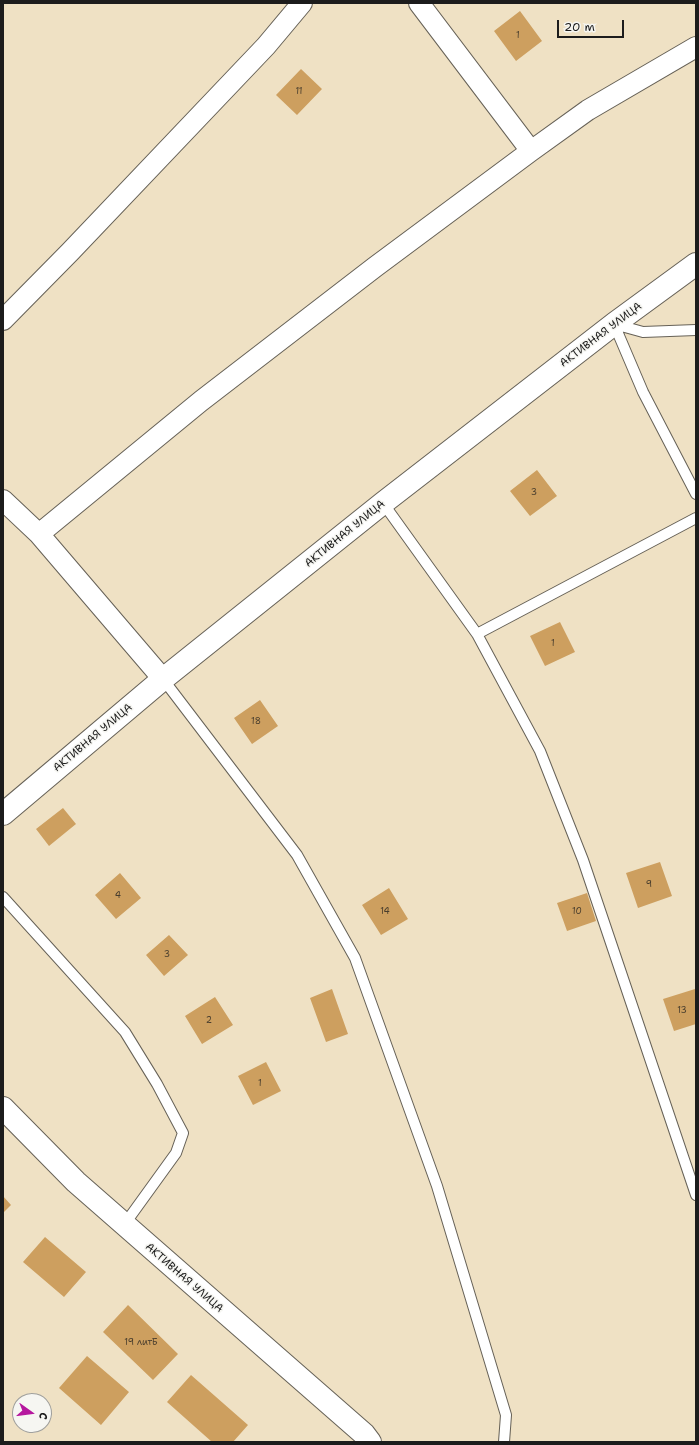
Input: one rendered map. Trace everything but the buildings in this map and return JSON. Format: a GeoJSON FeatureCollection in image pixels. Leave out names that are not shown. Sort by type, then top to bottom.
{"type":"FeatureCollection","features":[{"type":"Feature","properties":{"kind":"main road","name":"АКТИВНАЯ УЛИЦА"},"geometry":{"type":"LineString","coordinates":[[3,814],[163,679],[383,503],[614,324],[696,264]]}},
{"type":"Feature","properties":{"kind":"main road","name":"АКТИВНАЯ УЛИЦА"},"geometry":{"type":"LineString","coordinates":[[3,1108],[76,1182],[358,1429],[370,1442]]}},
{"type":"Feature","properties":{"kind":"street"},"geometry":{"type":"LineString","coordinates":[[3,320],[75,247],[255,58],[302,3]]}},
{"type":"Feature","properties":{"kind":"street"},"geometry":{"type":"LineString","coordinates":[[419,3],[531,151]]}},
{"type":"Feature","properties":{"kind":"street"},"geometry":{"type":"LineString","coordinates":[[39,534],[201,400],[375,267],[531,151],[588,110],[696,47]]}},
{"type":"Feature","properties":{"kind":"street"},"geometry":{"type":"LineString","coordinates":[[3,500],[39,534],[163,679]]}},
{"type":"Feature","properties":{"kind":"lane"},"geometry":{"type":"LineString","coordinates":[[614,324],[643,332],[696,330]]}},
{"type":"Feature","properties":{"kind":"lane"},"geometry":{"type":"LineString","coordinates":[[614,324],[643,392],[696,494]]}},
{"type":"Feature","properties":{"kind":"lane"},"geometry":{"type":"LineString","coordinates":[[383,503],[477,634],[540,751],[584,860],[696,1196]]}},
{"type":"Feature","properties":{"kind":"lane"},"geometry":{"type":"LineString","coordinates":[[477,634],[696,518]]}},
{"type":"Feature","properties":{"kind":"lane"},"geometry":{"type":"LineString","coordinates":[[163,679],[296,855],[355,958],[437,1186],[506,1415],[504,1442]]}},
{"type":"Feature","properties":{"kind":"lane"},"geometry":{"type":"LineString","coordinates":[[3,897],[125,1032],[158,1084],[183,1133],[176,1153],[124,1225]]}}]}
